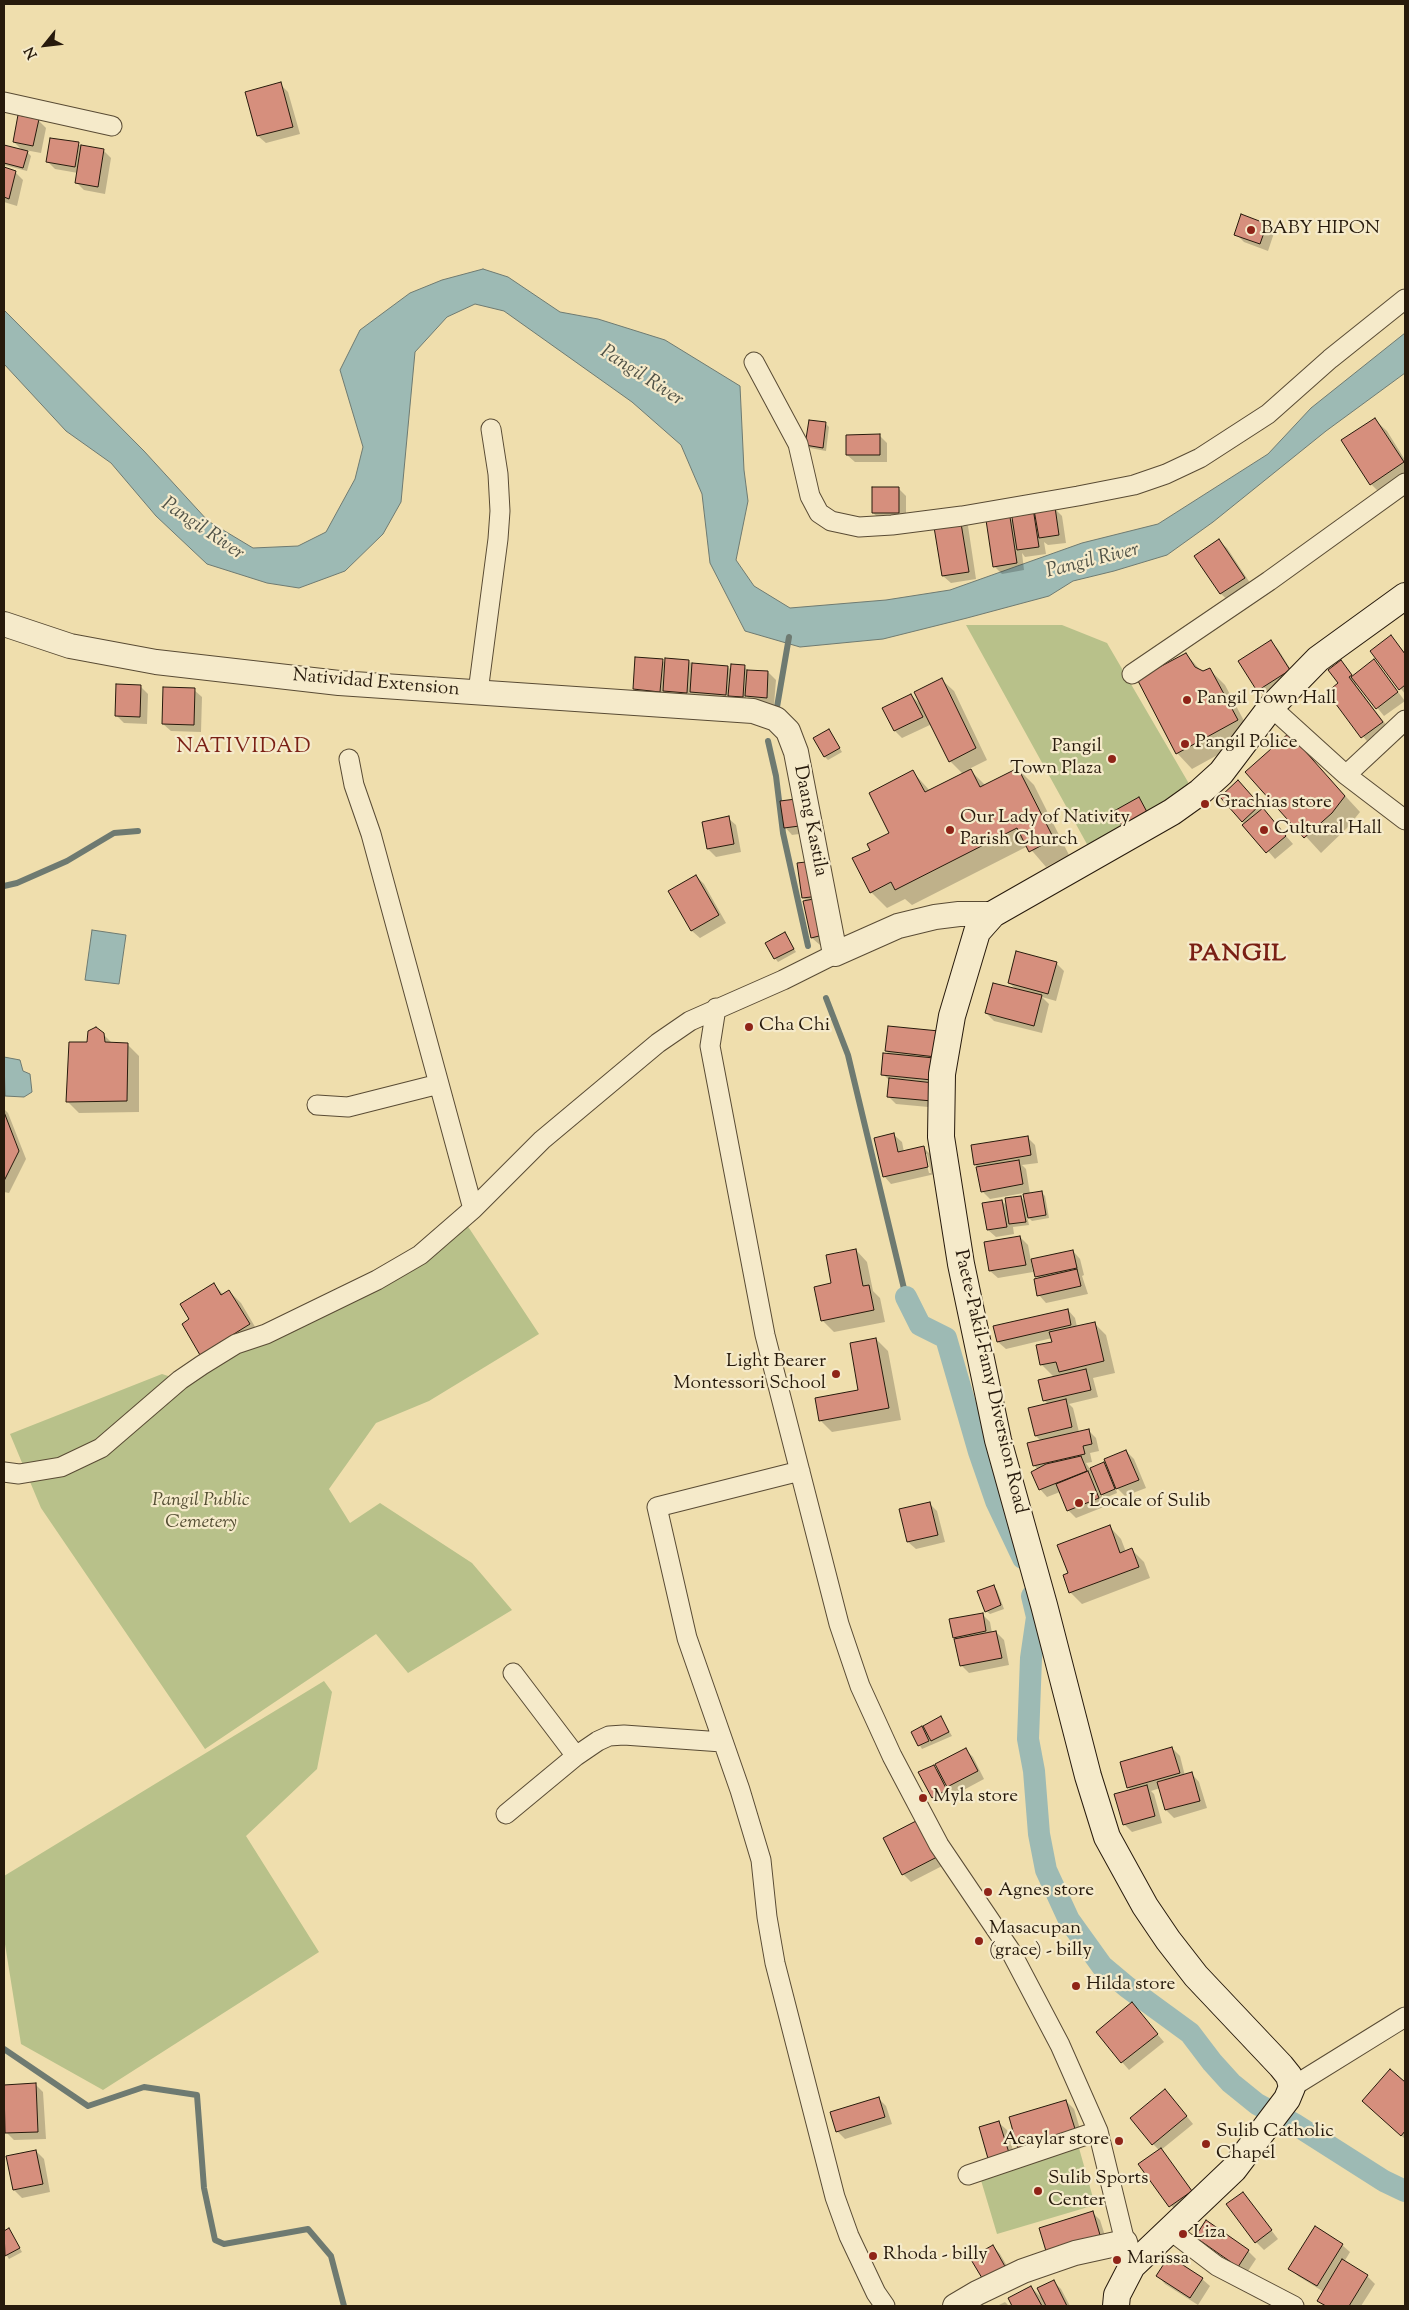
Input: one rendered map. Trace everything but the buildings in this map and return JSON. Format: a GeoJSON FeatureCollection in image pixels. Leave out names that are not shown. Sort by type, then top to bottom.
{"type":"FeatureCollection","features":[{"type":"Feature","properties":{"kind":"main road","name":"Paete-Pakil-Famy Diversion Road"},"geometry":{"type":"LineString","coordinates":[[1286,2097],[1289,2076],[1282,2066],[1196,1976],[1172,1947],[1145,1906],[1107,1837],[1088,1776],[1044,1605],[998,1440],[960,1264],[941,1137],[940,1095],[952,1016],[961,984],[977,932],[993,914],[1172,812],[1200,792],[1221,773],[1271,707],[1318,659],[1405,596]]}},
{"type":"Feature","properties":{"kind":"main road"},"geometry":{"type":"LineString","coordinates":[[1116,2306],[1117,2295],[1132,2266],[1234,2170],[1263,2132],[1286,2097]]}},
{"type":"Feature","properties":{"kind":"street"},"geometry":{"type":"LineString","coordinates":[[4,102],[112,126]]}},
{"type":"Feature","properties":{"kind":"street"},"geometry":{"type":"LineString","coordinates":[[754,362],[798,444],[810,496],[819,513],[831,521],[859,527],[892,525],[1070,498],[1134,484],[1166,474],[1200,458],[1268,414],[1330,359],[1405,298]]}},
{"type":"Feature","properties":{"kind":"street"},"geometry":{"type":"LineString","coordinates":[[478,692],[499,520],[498,474],[491,429]]}},
{"type":"Feature","properties":{"kind":"street"},"geometry":{"type":"LineString","coordinates":[[1132,674],[1269,581],[1405,483]]}},
{"type":"Feature","properties":{"kind":"street","name":"Natividad Extension"},"geometry":{"type":"LineString","coordinates":[[4,624],[70,646],[156,662],[339,683],[753,711]]}},
{"type":"Feature","properties":{"kind":"street"},"geometry":{"type":"LineString","coordinates":[[1271,707],[1346,775],[1405,820]]}},
{"type":"Feature","properties":{"kind":"street","name":"Daang Kastila"},"geometry":{"type":"LineString","coordinates":[[753,711],[776,720],[788,730],[796,752],[835,954]]}},
{"type":"Feature","properties":{"kind":"street"},"geometry":{"type":"LineString","coordinates":[[1346,775],[1405,720]]}},
{"type":"Feature","properties":{"kind":"street"},"geometry":{"type":"LineString","coordinates":[[349,759],[354,785],[371,834],[473,1209]]}},
{"type":"Feature","properties":{"kind":"street"},"geometry":{"type":"LineString","coordinates":[[4,1472],[19,1474],[61,1467],[101,1448],[180,1380],[236,1344],[266,1334],[396,1270],[420,1255],[473,1209],[542,1140],[658,1043],[690,1021],[898,926],[935,917],[959,914],[993,914]]}},
{"type":"Feature","properties":{"kind":"street"},"geometry":{"type":"LineString","coordinates":[[716,1008],[710,1046],[765,1335],[839,1624],[860,1686],[892,1756],[939,1845],[1010,1950],[1060,2045],[1098,2131],[1132,2266]]}},
{"type":"Feature","properties":{"kind":"street"},"geometry":{"type":"LineString","coordinates":[[318,1105],[348,1107],[439,1084]]}},
{"type":"Feature","properties":{"kind":"street"},"geometry":{"type":"LineString","coordinates":[[800,1471],[657,1507],[688,1638],[740,1790],[761,1860],[767,1917],[775,1963],[835,2197],[849,2236],[876,2293],[885,2306]]}},
{"type":"Feature","properties":{"kind":"street"},"geometry":{"type":"LineString","coordinates":[[513,1673],[576,1756]]}},
{"type":"Feature","properties":{"kind":"street"},"geometry":{"type":"LineString","coordinates":[[506,1814],[576,1756],[609,1736],[624,1735],[722,1742]]}},
{"type":"Feature","properties":{"kind":"street"},"geometry":{"type":"LineString","coordinates":[[1286,2097],[1405,2017]]}},
{"type":"Feature","properties":{"kind":"street"},"geometry":{"type":"LineString","coordinates":[[968,2175],[1098,2131]]}},
{"type":"Feature","properties":{"kind":"street"},"geometry":{"type":"LineString","coordinates":[[1171,2231],[1217,2266],[1294,2306]]}},
{"type":"Feature","properties":{"kind":"street"},"geometry":{"type":"LineString","coordinates":[[955,2306],[977,2293],[1024,2271],[1075,2253],[1125,2242]]}},
{"type":"Feature","properties":{"kind":"green space"},"geometry":{"type":"Polygon","coordinates":[[[966,625],[1062,625],[1107,643],[1188,782],[1187,790],[1088,846],[966,625]]]}},
{"type":"Feature","properties":{"kind":"green space","name":"Pangil Public Cemetery"},"geometry":{"type":"Polygon","coordinates":[[[467,1225],[539,1334],[429,1401],[376,1423],[329,1489],[350,1523],[380,1503],[472,1563],[512,1610],[408,1673],[376,1634],[205,1749],[41,1508],[10,1434],[162,1374],[190,1383],[246,1349],[361,1295],[387,1285],[467,1225]]]}},
{"type":"Feature","properties":{"kind":"green space"},"geometry":{"type":"Polygon","coordinates":[[[324,1681],[332,1692],[317,1769],[246,1836],[319,1952],[103,2090],[21,2044],[4,1938],[4,1876],[324,1681]]]}},
{"type":"Feature","properties":{"kind":"green space","name":"Sulib Sports Center"},"geometry":{"type":"Polygon","coordinates":[[[1079,2148],[1095,2205],[997,2234],[980,2177],[1079,2148]]]}},
{"type":"Feature","properties":{"kind":"water","name":"Pangil River"},"geometry":{"type":"Polygon","coordinates":[[[483,269],[508,277],[560,312],[598,319],[665,340],[740,386],[744,470],[748,501],[736,560],[754,586],[790,608],[886,600],[950,590],[1082,543],[1158,524],[1268,454],[1311,408],[1405,333],[1405,373],[1326,431],[1213,522],[1167,555],[1073,581],[1049,596],[967,618],[883,639],[800,647],[745,631],[710,563],[702,494],[681,445],[632,402],[504,311],[475,304],[447,317],[415,352],[401,502],[383,534],[345,571],[299,588],[267,583],[207,564],[156,516],[111,463],[66,431],[4,364],[4,310],[144,451],[208,521],[253,548],[298,546],[326,532],[355,479],[363,447],[340,370],[360,330],[410,293],[442,280],[483,269]]]}},
{"type":"Feature","properties":{"kind":"water"},"geometry":{"type":"Polygon","coordinates":[[[92,930],[126,935],[119,984],[85,980],[92,930]]]}},
{"type":"Feature","properties":{"kind":"water"},"geometry":{"type":"Polygon","coordinates":[[[4,1057],[20,1060],[23,1071],[30,1074],[32,1092],[24,1097],[5,1096],[4,1057]]]}},
{"type":"Feature","properties":{"kind":"waterway"},"geometry":{"type":"LineString","coordinates":[[777,707],[789,637]]}},
{"type":"Feature","properties":{"kind":"waterway"},"geometry":{"type":"LineString","coordinates":[[768,741],[776,776],[783,833],[808,946]]}},
{"type":"Feature","properties":{"kind":"waterway"},"geometry":{"type":"LineString","coordinates":[[4,886],[17,883],[67,861],[114,833],[138,831]]}},
{"type":"Feature","properties":{"kind":"waterway"},"geometry":{"type":"LineString","coordinates":[[826,998],[848,1055],[906,1297]]}},
{"type":"Feature","properties":{"kind":"waterway"},"geometry":{"type":"LineString","coordinates":[[906,1297],[920,1325],[946,1338],[979,1452],[996,1501],[1023,1558]]}},
{"type":"Feature","properties":{"kind":"waterway"},"geometry":{"type":"LineString","coordinates":[[1032,1596],[1037,1617],[1031,1658],[1028,1739],[1034,1771],[1039,1834],[1046,1870],[1069,1920],[1102,1966],[1127,1987],[1190,2033],[1231,2083],[1257,2104],[1296,2125],[1384,2181],[1405,2191]]}},
{"type":"Feature","properties":{"kind":"waterway"},"geometry":{"type":"LineString","coordinates":[[4,2049],[88,2106],[144,2087],[197,2095],[204,2188],[215,2240],[224,2244],[308,2229],[331,2256],[344,2306]]}},
{"type":"Feature","properties":{"kind":"place","name":"BABY HIPON"},"geometry":{"type":"Point","coordinates":[1251,230]}},
{"type":"Feature","properties":{"kind":"place","name":"Pangil Town Hall"},"geometry":{"type":"Point","coordinates":[1187,700]}},
{"type":"Feature","properties":{"kind":"place","name":"Pangil Police"},"geometry":{"type":"Point","coordinates":[1185,744]}},
{"type":"Feature","properties":{"kind":"place","name":"Pangil Town Plaza"},"geometry":{"type":"Point","coordinates":[1112,759]}},
{"type":"Feature","properties":{"kind":"place","name":"Grachias store"},"geometry":{"type":"Point","coordinates":[1205,804]}},
{"type":"Feature","properties":{"kind":"place","name":"Our Lady of Nativity Parish Church"},"geometry":{"type":"Point","coordinates":[950,830]}},
{"type":"Feature","properties":{"kind":"place","name":"Cultural Hall"},"geometry":{"type":"Point","coordinates":[1264,830]}},
{"type":"Feature","properties":{"kind":"place","name":"Cha Chi"},"geometry":{"type":"Point","coordinates":[749,1027]}},
{"type":"Feature","properties":{"kind":"place","name":"Light Bearer Montessori School"},"geometry":{"type":"Point","coordinates":[836,1374]}},
{"type":"Feature","properties":{"kind":"place","name":"Locale of Sulib"},"geometry":{"type":"Point","coordinates":[1079,1503]}},
{"type":"Feature","properties":{"kind":"place","name":"Myla store"},"geometry":{"type":"Point","coordinates":[923,1798]}},
{"type":"Feature","properties":{"kind":"place","name":"Agnes store"},"geometry":{"type":"Point","coordinates":[988,1892]}},
{"type":"Feature","properties":{"kind":"place","name":"Masacupan (grace) - billy"},"geometry":{"type":"Point","coordinates":[979,1941]}},
{"type":"Feature","properties":{"kind":"place","name":"Hilda store"},"geometry":{"type":"Point","coordinates":[1076,1986]}},
{"type":"Feature","properties":{"kind":"place","name":"Acaylar store"},"geometry":{"type":"Point","coordinates":[1119,2141]}},
{"type":"Feature","properties":{"kind":"place","name":"Sulib Catholic Chapel"},"geometry":{"type":"Point","coordinates":[1206,2144]}},
{"type":"Feature","properties":{"kind":"place","name":"Sulib Sports Center"},"geometry":{"type":"Point","coordinates":[1038,2191]}},
{"type":"Feature","properties":{"kind":"place","name":"Liza"},"geometry":{"type":"Point","coordinates":[1183,2234]}},
{"type":"Feature","properties":{"kind":"place","name":"Rhoda - billy"},"geometry":{"type":"Point","coordinates":[873,2256]}},
{"type":"Feature","properties":{"kind":"place","name":"Marissa"},"geometry":{"type":"Point","coordinates":[1117,2260]}},
{"type":"Feature","properties":{"kind":"district","name":"NATIVIDAD"},"geometry":{"type":"Point","coordinates":[244,748]}},
{"type":"Feature","properties":{"kind":"district","name":"PANGIL"},"geometry":{"type":"Point","coordinates":[1238,956]}}]}
